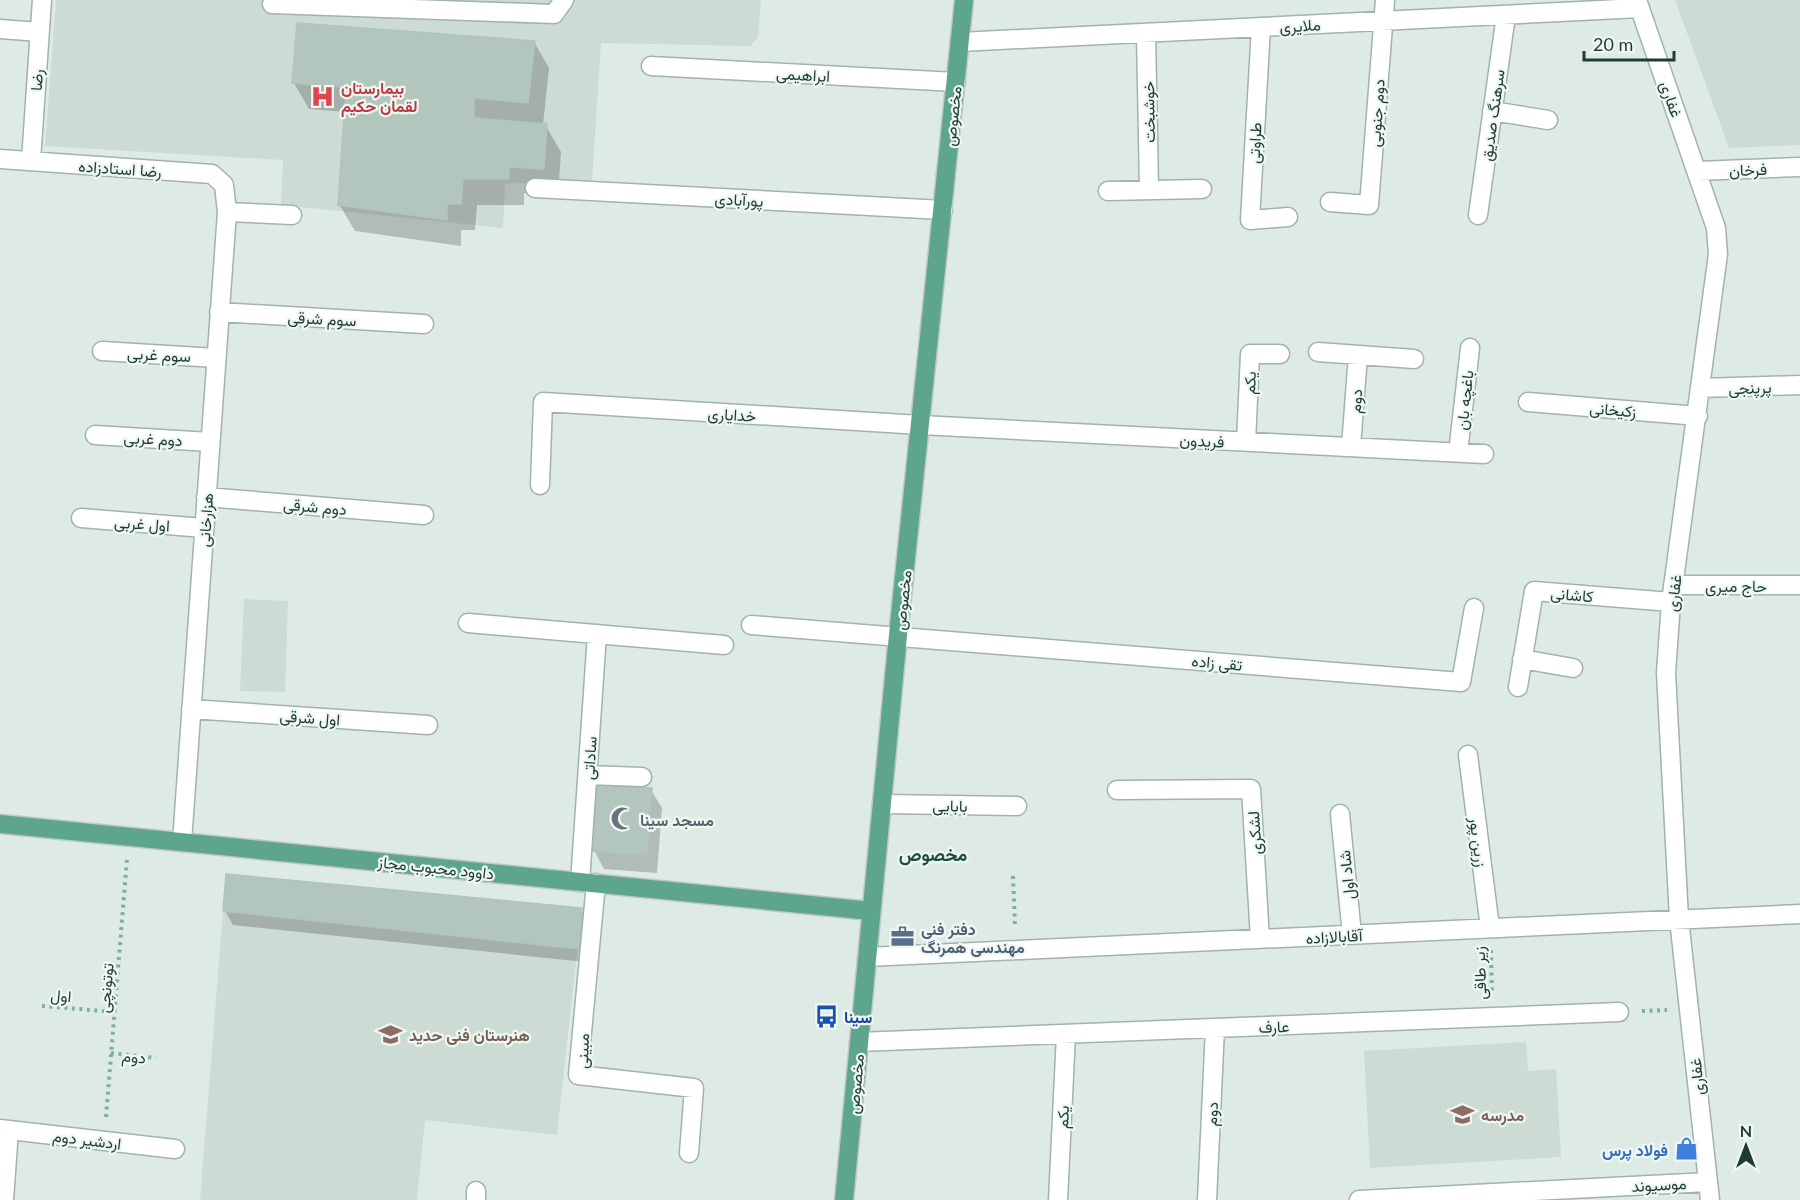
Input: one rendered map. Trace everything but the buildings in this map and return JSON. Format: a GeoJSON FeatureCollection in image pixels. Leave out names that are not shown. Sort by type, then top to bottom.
{"type":"FeatureCollection","features":[{"type":"Feature","properties":{"kind":"main road","name":"مخصوص"},"geometry":{"type":"LineString","coordinates":[[844,1200],[898,635],[964,0]]}},
{"type":"Feature","properties":{"kind":"main road","name":"داوود محبوب مجاز"},"geometry":{"type":"LineString","coordinates":[[0,824],[872,910]]}},
{"type":"Feature","properties":{"kind":"street","name":"رضا"},"geometry":{"type":"LineString","coordinates":[[31,161],[42,0]]}},
{"type":"Feature","properties":{"kind":"street"},"geometry":{"type":"LineString","coordinates":[[272,4],[554,14],[564,0]]}},
{"type":"Feature","properties":{"kind":"street","name":"دوم جنوبی"},"geometry":{"type":"LineString","coordinates":[[1330,202],[1369,205],[1385,0]]}},
{"type":"Feature","properties":{"kind":"street","name":"ملایری"},"geometry":{"type":"LineString","coordinates":[[960,42],[1383,21],[1456,9],[1506,15],[1638,4]]}},
{"type":"Feature","properties":{"kind":"street","name":"غفاری"},"geometry":{"type":"LineString","coordinates":[[1638,4],[1716,228],[1718,254],[1698,416],[1672,593],[1666,673],[1679,920],[1709,1191]]}},
{"type":"Feature","properties":{"kind":"street","name":"سرهنگ صدیق"},"geometry":{"type":"LineString","coordinates":[[1479,215],[1506,15]]}},
{"type":"Feature","properties":{"kind":"street","name":"طراوتی"},"geometry":{"type":"LineString","coordinates":[[1261,27],[1250,220],[1288,217]]}},
{"type":"Feature","properties":{"kind":"street"},"geometry":{"type":"LineString","coordinates":[[0,29],[39,32]]}},
{"type":"Feature","properties":{"kind":"street","name":"خوشبخت"},"geometry":{"type":"LineString","coordinates":[[1146,33],[1149,190]]}},
{"type":"Feature","properties":{"kind":"street","name":"ابراهیمی"},"geometry":{"type":"LineString","coordinates":[[651,66],[956,82]]}},
{"type":"Feature","properties":{"kind":"street"},"geometry":{"type":"LineString","coordinates":[[1492,111],[1548,120]]}},
{"type":"Feature","properties":{"kind":"street","name":"رضا استادزاده"},"geometry":{"type":"LineString","coordinates":[[0,159],[212,174],[224,185],[227,205]]}},
{"type":"Feature","properties":{"kind":"street","name":"فرخان"},"geometry":{"type":"LineString","coordinates":[[1696,171],[1800,167]]}},
{"type":"Feature","properties":{"kind":"street","name":"پورآبادی"},"geometry":{"type":"LineString","coordinates":[[535,188],[943,210]]}},
{"type":"Feature","properties":{"kind":"street"},"geometry":{"type":"LineString","coordinates":[[1108,191],[1202,189]]}},
{"type":"Feature","properties":{"kind":"street"},"geometry":{"type":"LineString","coordinates":[[227,205],[292,215]]}},
{"type":"Feature","properties":{"kind":"street","name":"هزارخانی"},"geometry":{"type":"LineString","coordinates":[[182,842],[227,205]]}},
{"type":"Feature","properties":{"kind":"street","name":"سوم شرقی"},"geometry":{"type":"LineString","coordinates":[[219,312],[424,324]]}},
{"type":"Feature","properties":{"kind":"street","name":"باغچه بان"},"geometry":{"type":"LineString","coordinates":[[1458,453],[1470,348]]}},
{"type":"Feature","properties":{"kind":"street","name":"سوم غربی"},"geometry":{"type":"LineString","coordinates":[[102,351],[216,358]]}},
{"type":"Feature","properties":{"kind":"street"},"geometry":{"type":"LineString","coordinates":[[1318,352],[1414,359]]}},
{"type":"Feature","properties":{"kind":"street","name":"یکم"},"geometry":{"type":"LineString","coordinates":[[1246,442],[1250,354],[1280,354]]}},
{"type":"Feature","properties":{"kind":"street","name":"دوم"},"geometry":{"type":"LineString","coordinates":[[1351,447],[1358,355]]}},
{"type":"Feature","properties":{"kind":"street","name":"پرپنجی"},"geometry":{"type":"LineString","coordinates":[[1701,388],[1800,385]]}},
{"type":"Feature","properties":{"kind":"street","name":"خدایاری"},"geometry":{"type":"LineString","coordinates":[[540,485],[543,402],[921,425]]}},
{"type":"Feature","properties":{"kind":"street","name":"زکیخانی"},"geometry":{"type":"LineString","coordinates":[[1528,402],[1698,416]]}},
{"type":"Feature","properties":{"kind":"street","name":"فریدون"},"geometry":{"type":"LineString","coordinates":[[921,425],[1484,454]]}},
{"type":"Feature","properties":{"kind":"street","name":"دوم غربی"},"geometry":{"type":"LineString","coordinates":[[95,435],[210,442]]}},
{"type":"Feature","properties":{"kind":"street","name":"دوم شرقی"},"geometry":{"type":"LineString","coordinates":[[206,497],[424,515]]}},
{"type":"Feature","properties":{"kind":"street","name":"اول غربی"},"geometry":{"type":"LineString","coordinates":[[81,518],[204,528]]}},
{"type":"Feature","properties":{"kind":"street","name":"حاج میری"},"geometry":{"type":"LineString","coordinates":[[1672,593],[1800,585]]}},
{"type":"Feature","properties":{"kind":"street","name":"کاشانی"},"geometry":{"type":"LineString","coordinates":[[1518,687],[1534,591],[1672,593]]}},
{"type":"Feature","properties":{"kind":"street","name":"تقی زاده"},"geometry":{"type":"LineString","coordinates":[[898,635],[1461,682],[1474,608]]}},
{"type":"Feature","properties":{"kind":"street"},"geometry":{"type":"LineString","coordinates":[[468,623],[724,645]]}},
{"type":"Feature","properties":{"kind":"street"},"geometry":{"type":"LineString","coordinates":[[751,625],[898,635]]}},
{"type":"Feature","properties":{"kind":"street","name":"ساداتی"},"geometry":{"type":"LineString","coordinates":[[588,882],[588,775],[597,634]]}},
{"type":"Feature","properties":{"kind":"street"},"geometry":{"type":"LineString","coordinates":[[1522,659],[1573,668]]}},
{"type":"Feature","properties":{"kind":"street","name":"اول شرقی"},"geometry":{"type":"LineString","coordinates":[[191,710],[428,725]]}},
{"type":"Feature","properties":{"kind":"street","name":"زرین پور"},"geometry":{"type":"LineString","coordinates":[[1467,755],[1490,928]]}},
{"type":"Feature","properties":{"kind":"street"},"geometry":{"type":"LineString","coordinates":[[588,775],[642,777]]}},
{"type":"Feature","properties":{"kind":"street","name":"لشکری"},"geometry":{"type":"LineString","coordinates":[[1117,790],[1251,789],[1260,939]]}},
{"type":"Feature","properties":{"kind":"street","name":"بابایی"},"geometry":{"type":"LineString","coordinates":[[882,804],[1017,806]]}},
{"type":"Feature","properties":{"kind":"street","name":"شاد اول"},"geometry":{"type":"LineString","coordinates":[[1340,814],[1352,935]]}},
{"type":"Feature","properties":{"kind":"street","name":"مبینی"},"geometry":{"type":"LineString","coordinates":[[588,882],[578,1075],[694,1088],[689,1153]]}},
{"type":"Feature","properties":{"kind":"street","name":"آقابالازاده"},"geometry":{"type":"LineString","coordinates":[[867,957],[1016,952],[1800,914]]}},
{"type":"Feature","properties":{"kind":"street","name":"عارف"},"geometry":{"type":"LineString","coordinates":[[859,1042],[1619,1012]]}},
{"type":"Feature","properties":{"kind":"street","name":"دوم"},"geometry":{"type":"LineString","coordinates":[[1207,1200],[1215,1028]]}},
{"type":"Feature","properties":{"kind":"street","name":"یکم"},"geometry":{"type":"LineString","coordinates":[[1058,1200],[1066,1034]]}},
{"type":"Feature","properties":{"kind":"street"},"geometry":{"type":"LineString","coordinates":[[4,1130],[4,1200]]}},
{"type":"Feature","properties":{"kind":"street","name":"اردشیر دوم"},"geometry":{"type":"LineString","coordinates":[[4,1130],[175,1149]]}},
{"type":"Feature","properties":{"kind":"street","name":"موسیوند"},"geometry":{"type":"LineString","coordinates":[[1359,1200],[1709,1191]]}},
{"type":"Feature","properties":{"kind":"path","name":"توتونچی"},"geometry":{"type":"LineString","coordinates":[[104,1141],[129,837]]}},
{"type":"Feature","properties":{"kind":"path"},"geometry":{"type":"LineString","coordinates":[[1013,876],[1016,952]]}},
{"type":"Feature","properties":{"kind":"path","name":"زیر طاقی"},"geometry":{"type":"LineString","coordinates":[[1490,928],[1493,1017]]}},
{"type":"Feature","properties":{"kind":"path","name":"اول"},"geometry":{"type":"LineString","coordinates":[[42,1006],[115,1012]]}},
{"type":"Feature","properties":{"kind":"path"},"geometry":{"type":"LineString","coordinates":[[1619,1012],[1689,1009]]}},
{"type":"Feature","properties":{"kind":"path","name":"دوم"},"geometry":{"type":"LineString","coordinates":[[111,1053],[156,1058]]}},
{"type":"Feature","properties":{"kind":"shaded area","name":"بیمارستان لقمان حکیم"},"geometry":{"type":"Polygon","coordinates":[[[56,0],[761,0],[758,37],[750,46],[601,43],[592,180],[505,184],[503,228],[281,205],[283,160],[45,146],[56,0]]]}},
{"type":"Feature","properties":{"kind":"shaded area"},"geometry":{"type":"Polygon","coordinates":[[[1675,0],[1800,0],[1800,145],[1729,148],[1675,0]]]}},
{"type":"Feature","properties":{"kind":"shaded area"},"geometry":{"type":"Polygon","coordinates":[[[244,599],[288,601],[285,692],[240,691],[244,599]]]}},
{"type":"Feature","properties":{"kind":"shaded area","name":"هنرستان فنی حدید"},"geometry":{"type":"Polygon","coordinates":[[[226,874],[582,908],[557,1135],[425,1120],[417,1200],[200,1200],[226,874]]]}},
{"type":"Feature","properties":{"kind":"shaded area","name":"مدرسه"},"geometry":{"type":"Polygon","coordinates":[[[1526,1042],[1528,1071],[1556,1069],[1561,1157],[1370,1168],[1364,1051],[1526,1042]]]}},
{"type":"Feature","properties":{"kind":"place","name":"بیمارستان لقمان حکیم"},"geometry":{"type":"Point","coordinates":[323,96]}},
{"type":"Feature","properties":{"kind":"place","name":"مسجد سینا"},"geometry":{"type":"Point","coordinates":[622,819]}},
{"type":"Feature","properties":{"kind":"place","name":"دفتر فنی مهندسی همرنگ"},"geometry":{"type":"Point","coordinates":[903,937]}},
{"type":"Feature","properties":{"kind":"place","name":"سینا"},"geometry":{"type":"Point","coordinates":[826,1016]}},
{"type":"Feature","properties":{"kind":"place","name":"هنرستان فنی حدید"},"geometry":{"type":"Point","coordinates":[391,1034]}},
{"type":"Feature","properties":{"kind":"place","name":"مدرسه"},"geometry":{"type":"Point","coordinates":[1463,1114]}},
{"type":"Feature","properties":{"kind":"place","name":"فولاد پرس"},"geometry":{"type":"Point","coordinates":[1686,1149]}},
{"type":"Feature","properties":{"kind":"district","name":"مخصوص"},"geometry":{"type":"Point","coordinates":[933,854]}}]}
